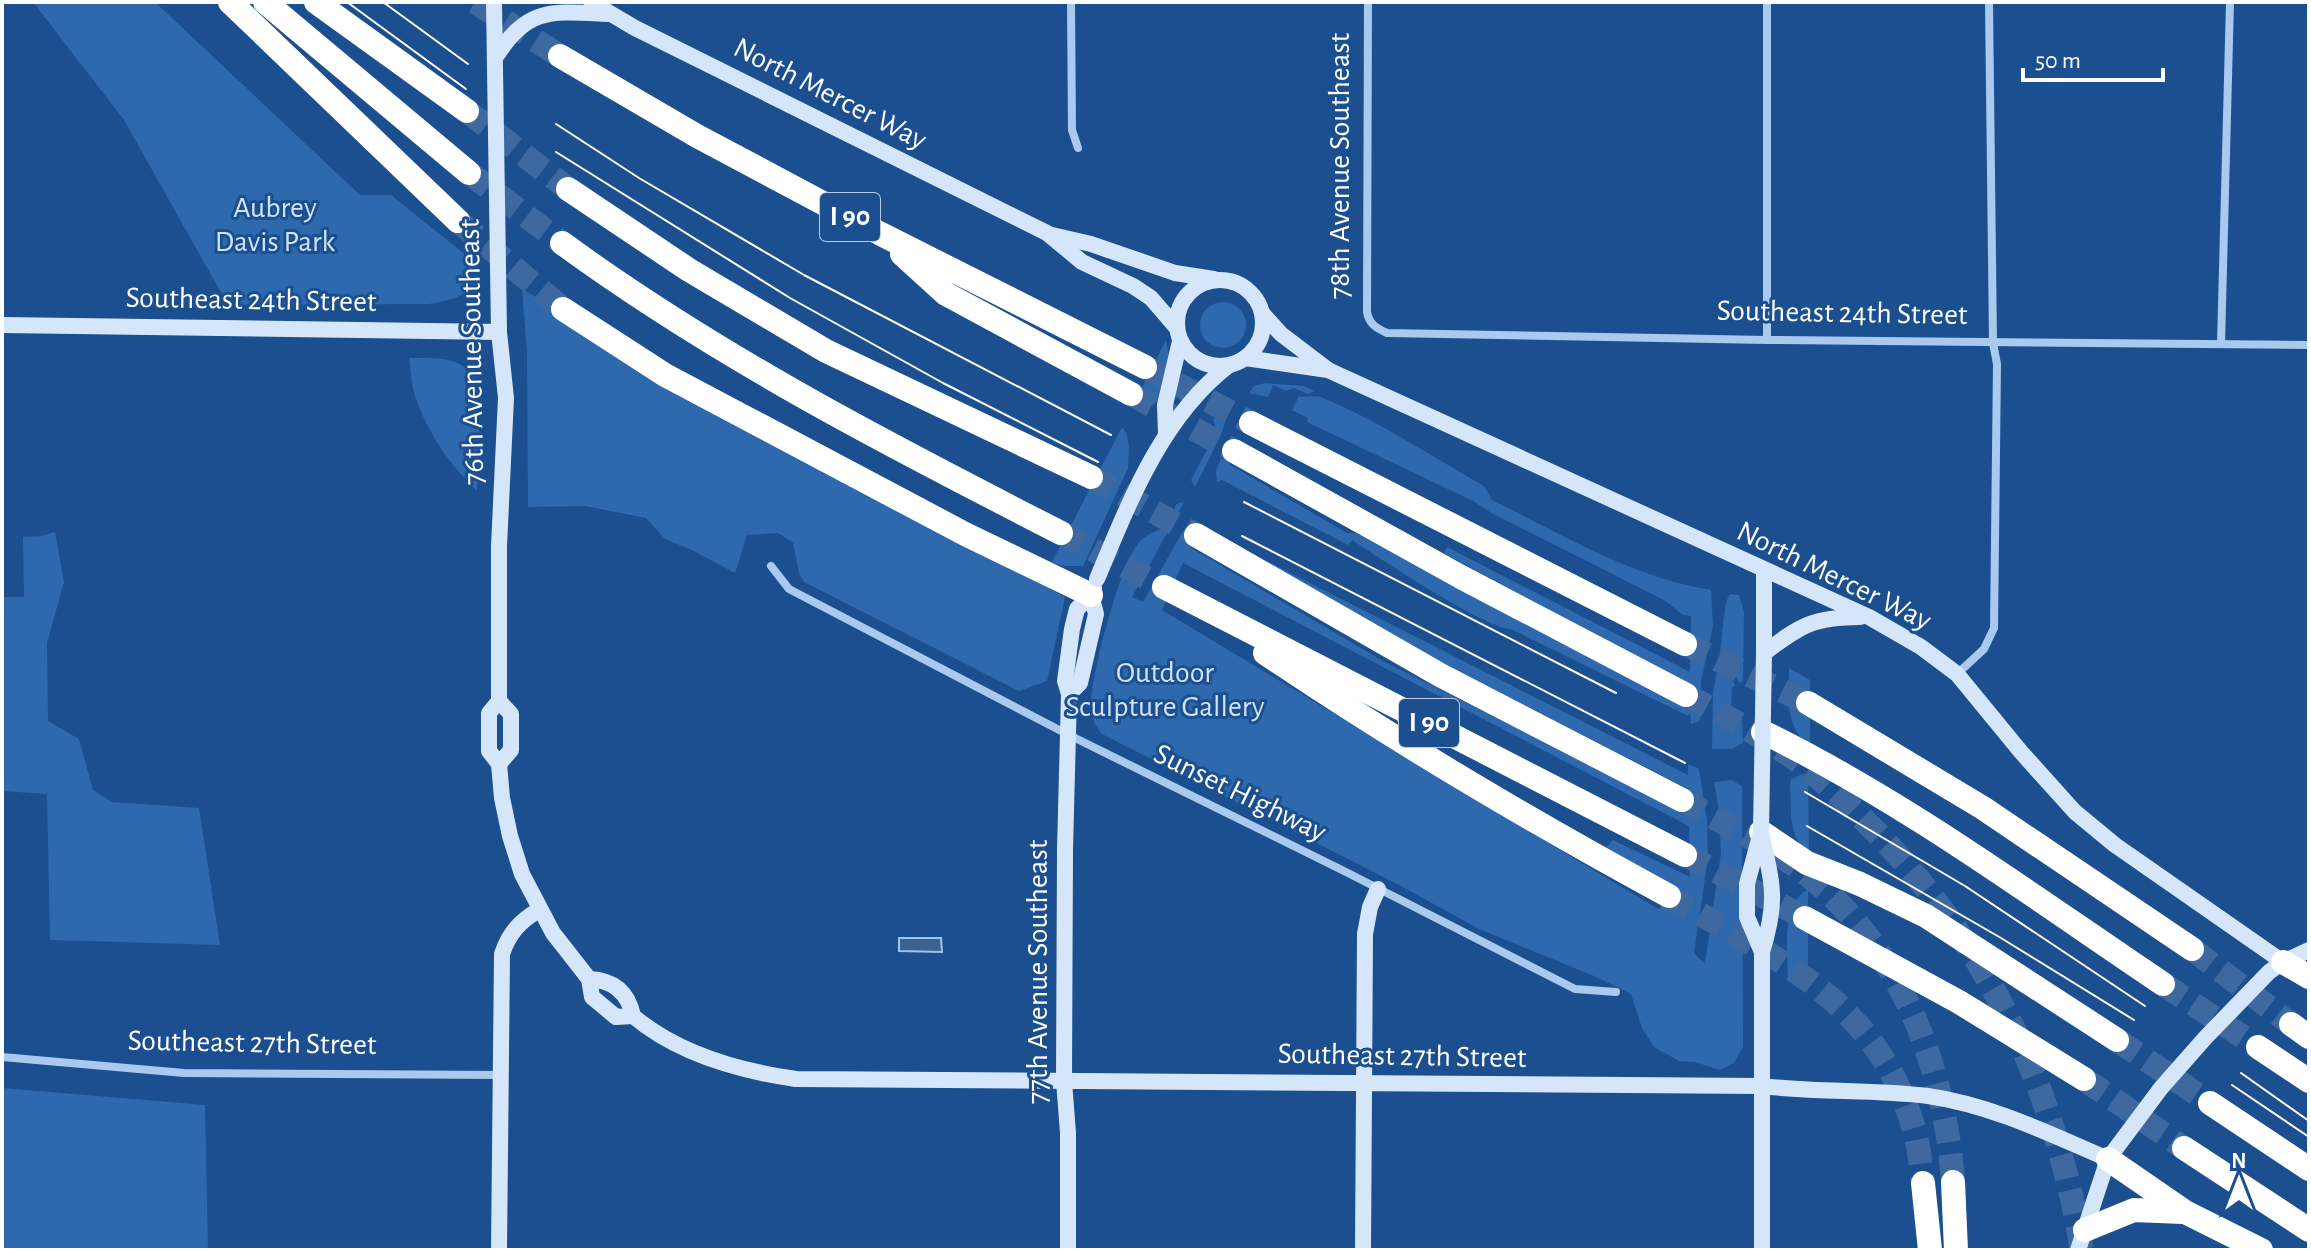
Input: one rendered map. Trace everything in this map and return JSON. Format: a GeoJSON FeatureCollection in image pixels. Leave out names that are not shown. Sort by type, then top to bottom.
{"type":"FeatureCollection","features":[{"type":"Feature","properties":{"kind":"highway"},"geometry":{"type":"LineString","coordinates":[[230,2],[458,221]]}},
{"type":"Feature","properties":{"kind":"highway"},"geometry":{"type":"LineString","coordinates":[[265,2],[469,173]]}},
{"type":"Feature","properties":{"kind":"highway"},"geometry":{"type":"LineString","coordinates":[[316,2],[467,111]]}},
{"type":"Feature","properties":{"kind":"highway","name":"I 90"},"geometry":{"type":"LineString","coordinates":[[560,56],[697,136],[879,233],[1145,367]]}},
{"type":"Feature","properties":{"kind":"highway"},"geometry":{"type":"LineString","coordinates":[[568,189],[689,270],[826,351],[1091,477]]}},
{"type":"Feature","properties":{"kind":"highway"},"geometry":{"type":"LineString","coordinates":[[879,233],[946,294],[1131,394]]}},
{"type":"Feature","properties":{"kind":"highway"},"geometry":{"type":"LineString","coordinates":[[562,243],[639,298],[777,383],[857,428],[1061,533]]}},
{"type":"Feature","properties":{"kind":"highway"},"geometry":{"type":"LineString","coordinates":[[563,309],[678,382],[965,534],[1094,587]]}},
{"type":"Feature","properties":{"kind":"highway"},"geometry":{"type":"LineString","coordinates":[[1251,423],[1685,644]]}},
{"type":"Feature","properties":{"kind":"highway"},"geometry":{"type":"LineString","coordinates":[[1234,451],[1486,591],[1686,695]]}},
{"type":"Feature","properties":{"kind":"highway"},"geometry":{"type":"LineString","coordinates":[[1196,535],[1427,668],[1682,800]]}},
{"type":"Feature","properties":{"kind":"highway","name":"I 90"},"geometry":{"type":"LineString","coordinates":[[1669,896],[1587,851],[1334,700],[1169,589],[1685,855]]}},
{"type":"Feature","properties":{"kind":"highway"},"geometry":{"type":"LineString","coordinates":[[1808,703],[1983,808],[2192,949]]}},
{"type":"Feature","properties":{"kind":"highway"},"geometry":{"type":"LineString","coordinates":[[1763,732],[1847,776],[2163,984]]}},
{"type":"Feature","properties":{"kind":"highway"},"geometry":{"type":"LineString","coordinates":[[1761,832],[1807,863],[1926,916],[2117,1040]]}},
{"type":"Feature","properties":{"kind":"highway"},"geometry":{"type":"LineString","coordinates":[[1805,918],[1959,1002],[2084,1079]]}},
{"type":"Feature","properties":{"kind":"highway"},"geometry":{"type":"LineString","coordinates":[[2283,962],[2309,977]]}},
{"type":"Feature","properties":{"kind":"highway"},"geometry":{"type":"LineString","coordinates":[[2258,1047],[2309,1081]]}},
{"type":"Feature","properties":{"kind":"highway"},"geometry":{"type":"LineString","coordinates":[[2210,1103],[2309,1169]]}},
{"type":"Feature","properties":{"kind":"highway"},"geometry":{"type":"LineString","coordinates":[[2184,1148],[2309,1230]]}},
{"type":"Feature","properties":{"kind":"highway"},"geometry":{"type":"LineString","coordinates":[[2108,1159],[2185,1212],[2261,1250]]}},
{"type":"Feature","properties":{"kind":"highway"},"geometry":{"type":"LineString","coordinates":[[1953,1182],[1956,1250]]}},
{"type":"Feature","properties":{"kind":"highway"},"geometry":{"type":"LineString","coordinates":[[1923,1183],[1930,1250]]}},
{"type":"Feature","properties":{"kind":"highway"},"geometry":{"type":"LineString","coordinates":[[2082,1240],[2134,1210],[2185,1212]]}},
{"type":"Feature","properties":{"kind":"street","name":"76th Avenue Southeast"},"geometry":{"type":"LineString","coordinates":[[494,2],[499,332],[506,398],[499,546],[499,701],[511,714],[511,750],[499,764],[502,798],[522,874],[539,910],[568,955],[589,979],[592,997],[616,1017],[633,1016]]}},
{"type":"Feature","properties":{"kind":"street","name":"North Mercer Way"},"geometry":{"type":"LineString","coordinates":[[591,2],[608,14],[1047,233],[1091,244],[1175,273],[1221,280]]}},
{"type":"Feature","properties":{"kind":"street"},"geometry":{"type":"LineString","coordinates":[[1071,2],[1072,130],[1078,148]]}},
{"type":"Feature","properties":{"kind":"street","name":"78th Avenue Southeast"},"geometry":{"type":"LineString","coordinates":[[1368,2],[1367,312],[1368,319],[1376,328]]}},
{"type":"Feature","properties":{"kind":"street"},"geometry":{"type":"LineString","coordinates":[[1767,2],[1767,340]]}},
{"type":"Feature","properties":{"kind":"street"},"geometry":{"type":"LineString","coordinates":[[1957,674],[1984,649],[1994,628],[1997,364],[1993,343],[1989,2]]}},
{"type":"Feature","properties":{"kind":"street"},"geometry":{"type":"LineString","coordinates":[[2221,344],[2230,2]]}},
{"type":"Feature","properties":{"kind":"street"},"geometry":{"type":"LineString","coordinates":[[495,58],[509,37],[533,18],[573,12],[608,14]]}},
{"type":"Feature","properties":{"kind":"street","name":"North Mercer Way"},"geometry":{"type":"LineString","coordinates":[[1047,233],[1082,262],[1151,298],[1178,334]]}},
{"type":"Feature","properties":{"kind":"street"},"geometry":{"type":"LineString","coordinates":[[1207,282],[1235,282],[1257,300],[1262,313],[1260,341],[1245,358],[1228,366],[1214,367],[1200,362],[1188,353],[1178,334],[1178,312],[1184,299],[1194,288],[1207,282]]}},
{"type":"Feature","properties":{"kind":"street","name":"North Mercer Way"},"geometry":{"type":"LineString","coordinates":[[1262,313],[1281,334],[1328,370],[1869,617],[1921,647],[1957,674],[2075,812],[2115,845],[2283,962]]}},
{"type":"Feature","properties":{"kind":"street","name":"Southeast 24th Street"},"geometry":{"type":"LineString","coordinates":[[2,325],[499,332]]}},
{"type":"Feature","properties":{"kind":"street","name":"Southeast 24th Street"},"geometry":{"type":"LineString","coordinates":[[1376,328],[1398,335],[2309,345]]}},
{"type":"Feature","properties":{"kind":"street","name":"77th Avenue Southeast"},"geometry":{"type":"LineString","coordinates":[[1166,434],[1165,405],[1178,334]]}},
{"type":"Feature","properties":{"kind":"street","name":"North Mercer Way"},"geometry":{"type":"LineString","coordinates":[[1245,358],[1328,370]]}},
{"type":"Feature","properties":{"kind":"street","name":"77th Avenue Southeast"},"geometry":{"type":"LineString","coordinates":[[1068,1250],[1068,1133],[1064,1081],[1069,694],[1080,683],[1096,614],[1094,587],[1123,517],[1166,434],[1209,381],[1228,366]]}},
{"type":"Feature","properties":{"kind":"street","name":"Sunset Highway"},"geometry":{"type":"LineString","coordinates":[[771,566],[789,589],[1067,734],[1575,989],[1616,992]]}},
{"type":"Feature","properties":{"kind":"street"},"geometry":{"type":"LineString","coordinates":[[1762,952],[1747,917],[1747,884],[1761,832],[1764,571]]}},
{"type":"Feature","properties":{"kind":"street"},"geometry":{"type":"LineString","coordinates":[[1764,653],[1785,636],[1814,620],[1869,617]]}},
{"type":"Feature","properties":{"kind":"street"},"geometry":{"type":"LineString","coordinates":[[1761,832],[1773,882],[1773,919],[1762,952],[1762,1250]]}},
{"type":"Feature","properties":{"kind":"street"},"geometry":{"type":"LineString","coordinates":[[1363,1250],[1365,934],[1370,907],[1378,889]]}},
{"type":"Feature","properties":{"kind":"street"},"geometry":{"type":"LineString","coordinates":[[499,1250],[502,954],[511,932],[539,910]]}},
{"type":"Feature","properties":{"kind":"street"},"geometry":{"type":"LineString","coordinates":[[2082,1240],[2108,1159],[2161,1088],[2269,972],[2309,950]]}},
{"type":"Feature","properties":{"kind":"street","name":"76th Avenue Southeast"},"geometry":{"type":"LineString","coordinates":[[589,979],[607,980],[629,999],[633,1016],[659,1036],[688,1050]]}},
{"type":"Feature","properties":{"kind":"street","name":"Southeast 27th Street"},"geometry":{"type":"LineString","coordinates":[[688,1050],[764,1075],[796,1079],[1762,1086],[1798,1091],[1875,1091],[1930,1097],[1978,1107],[2025,1123],[2108,1159]]}},
{"type":"Feature","properties":{"kind":"street","name":"Southeast 27th Street"},"geometry":{"type":"LineString","coordinates":[[2,1057],[198,1074],[500,1075]]}},
{"type":"Feature","properties":{"kind":"green space","name":"Aubrey Davis Park"},"geometry":{"type":"Polygon","coordinates":[[[33,2],[155,2],[360,195],[391,195],[483,269],[476,285],[462,295],[428,304],[228,305],[124,120],[33,2]]]}},
{"type":"Feature","properties":{"kind":"green space"},"geometry":{"type":"Polygon","coordinates":[[[522,289],[1065,597],[1047,681],[1019,691],[804,582],[793,543],[778,533],[747,535],[735,573],[665,539],[646,518],[585,506],[528,507],[527,351],[522,289]]]}},
{"type":"Feature","properties":{"kind":"green space"},"geometry":{"type":"Polygon","coordinates":[[[1223,302],[1239,309],[1246,325],[1239,341],[1223,348],[1207,341],[1200,325],[1207,309],[1223,302]]]}},
{"type":"Feature","properties":{"kind":"green space"},"geometry":{"type":"Polygon","coordinates":[[[1166,340],[1168,374],[1161,397],[1145,408],[1133,406],[1166,340]]]}},
{"type":"Feature","properties":{"kind":"green space"},"geometry":{"type":"Polygon","coordinates":[[[409,358],[449,360],[465,367],[481,383],[477,491],[449,459],[426,422],[414,391],[409,358]]]}},
{"type":"Feature","properties":{"kind":"green space"},"geometry":{"type":"Polygon","coordinates":[[[1265,383],[1304,386],[1314,391],[1308,394],[1294,388],[1286,391],[1273,385],[1268,397],[1249,393],[1254,386],[1265,383]]]}},
{"type":"Feature","properties":{"kind":"green space"},"geometry":{"type":"Polygon","coordinates":[[[1299,396],[1320,397],[1364,417],[1484,486],[1492,500],[1598,553],[1653,575],[1711,590],[1713,626],[1701,682],[1700,721],[1691,724],[1690,713],[1688,716],[1511,629],[1479,618],[1352,540],[1348,545],[1222,480],[1217,482],[1216,470],[1221,459],[1225,459],[1347,533],[1356,533],[1691,711],[1691,687],[1444,553],[1447,547],[1690,672],[1691,616],[1683,615],[1664,600],[1473,501],[1307,422],[1308,418],[1292,410],[1299,396]]]}},
{"type":"Feature","properties":{"kind":"green space"},"geometry":{"type":"Polygon","coordinates":[[[1232,399],[1221,435],[1195,487],[1191,480],[1217,430],[1213,420],[1224,401],[1232,399]]]}},
{"type":"Feature","properties":{"kind":"green space"},"geometry":{"type":"Polygon","coordinates":[[[1122,427],[1127,434],[1128,468],[1083,566],[1063,566],[1052,562],[1122,427]]]}},
{"type":"Feature","properties":{"kind":"green space","name":"Outdoor Sculpture Gallery"},"geometry":{"type":"Polygon","coordinates":[[[1184,502],[1132,597],[1143,602],[1183,531],[1196,525],[1191,548],[1383,661],[1688,814],[1689,789],[1390,637],[1241,548],[1688,775],[1688,764],[1699,769],[1707,821],[1708,858],[1694,953],[1705,964],[1721,853],[1714,782],[1731,780],[1742,786],[1743,1047],[1734,1063],[1720,1070],[1695,1062],[1679,1061],[1654,1047],[1642,1028],[1631,994],[1479,929],[1102,734],[1092,714],[1092,691],[1122,576],[1137,545],[1165,526],[1176,504],[1184,502]],[[1183,563],[1162,610],[1658,909],[1680,892],[1606,847],[1613,840],[1690,877],[1689,826],[1183,563]]]}},
{"type":"Feature","properties":{"kind":"green space"},"geometry":{"type":"Polygon","coordinates":[[[55,532],[64,582],[47,643],[48,721],[79,739],[93,790],[112,802],[199,808],[220,945],[50,940],[47,794],[2,791],[2,597],[24,597],[23,537],[55,532]]]}},
{"type":"Feature","properties":{"kind":"green space"},"geometry":{"type":"Polygon","coordinates":[[[1730,594],[1739,595],[1744,612],[1743,681],[1739,683],[1732,668],[1719,659],[1724,614],[1730,594]]]}},
{"type":"Feature","properties":{"kind":"green space"},"geometry":{"type":"Polygon","coordinates":[[[1718,665],[1728,672],[1735,685],[1732,688],[1731,711],[1742,717],[1743,743],[1731,749],[1712,749],[1713,692],[1718,665]]]}},
{"type":"Feature","properties":{"kind":"green space"},"geometry":{"type":"Polygon","coordinates":[[[1789,668],[1810,680],[1810,746],[1792,721],[1789,668]]]}},
{"type":"Feature","properties":{"kind":"green space"},"geometry":{"type":"Polygon","coordinates":[[[1808,775],[1809,857],[1797,839],[1791,815],[1791,779],[1808,775]]]}},
{"type":"Feature","properties":{"kind":"green space"},"geometry":{"type":"Polygon","coordinates":[[[1808,889],[1808,970],[1788,979],[1789,917],[1799,897],[1808,889]]]}},
{"type":"Feature","properties":{"kind":"green space"},"geometry":{"type":"Polygon","coordinates":[[[2,1088],[205,1105],[208,1250],[2,1250],[2,1088]]]}},
{"type":"Feature","properties":{"kind":"shaded area"},"geometry":{"type":"Polygon","coordinates":[[[899,938],[941,938],[942,952],[899,951],[899,938]]]}},
{"type":"Feature","properties":{"kind":"tunnel"},"geometry":{"type":"LineString","coordinates":[[475,2],[560,56]]}},
{"type":"Feature","properties":{"kind":"tunnel"},"geometry":{"type":"LineString","coordinates":[[467,111],[568,189]]}},
{"type":"Feature","properties":{"kind":"tunnel"},"geometry":{"type":"LineString","coordinates":[[469,173],[562,243]]}},
{"type":"Feature","properties":{"kind":"tunnel"},"geometry":{"type":"LineString","coordinates":[[458,221],[563,309]]}},
{"type":"Feature","properties":{"kind":"tunnel"},"geometry":{"type":"LineString","coordinates":[[1145,367],[1251,423]]}},
{"type":"Feature","properties":{"kind":"tunnel"},"geometry":{"type":"LineString","coordinates":[[1131,394],[1234,451]]}},
{"type":"Feature","properties":{"kind":"tunnel"},"geometry":{"type":"LineString","coordinates":[[1091,477],[1196,535]]}},
{"type":"Feature","properties":{"kind":"tunnel"},"geometry":{"type":"LineString","coordinates":[[1061,533],[1164,587]]}},
{"type":"Feature","properties":{"kind":"tunnel"},"geometry":{"type":"LineString","coordinates":[[1685,644],[1808,703]]}},
{"type":"Feature","properties":{"kind":"tunnel"},"geometry":{"type":"LineString","coordinates":[[1686,695],[1769,742],[1818,777],[1881,837],[1921,882],[1956,929],[1987,978],[2036,1081],[2055,1135],[2082,1250]]}},
{"type":"Feature","properties":{"kind":"tunnel"},"geometry":{"type":"LineString","coordinates":[[1682,800],[1755,840],[1806,874],[1851,917],[1877,949],[1916,1022],[1930,1061],[1949,1141],[1953,1182]]}},
{"type":"Feature","properties":{"kind":"tunnel"},"geometry":{"type":"LineString","coordinates":[[1685,855],[1805,918]]}},
{"type":"Feature","properties":{"kind":"tunnel"},"geometry":{"type":"LineString","coordinates":[[1669,896],[1784,963],[1848,1015],[1875,1046],[1897,1084],[1916,1136],[1923,1183]]}},
{"type":"Feature","properties":{"kind":"tunnel"},"geometry":{"type":"LineString","coordinates":[[2192,949],[2291,1024]]}},
{"type":"Feature","properties":{"kind":"tunnel"},"geometry":{"type":"LineString","coordinates":[[2163,984],[2258,1047]]}},
{"type":"Feature","properties":{"kind":"tunnel"},"geometry":{"type":"LineString","coordinates":[[2117,1040],[2210,1103]]}},
{"type":"Feature","properties":{"kind":"tunnel"},"geometry":{"type":"LineString","coordinates":[[2084,1079],[2184,1148]]}},
{"type":"Feature","properties":{"kind":"tram line"},"geometry":{"type":"LineString","coordinates":[[347,2],[466,89]]}},
{"type":"Feature","properties":{"kind":"tram line"},"geometry":{"type":"LineString","coordinates":[[383,2],[468,64]]}},
{"type":"Feature","properties":{"kind":"tram line"},"geometry":{"type":"LineString","coordinates":[[556,124],[639,178],[804,275],[1111,435]]}},
{"type":"Feature","properties":{"kind":"tram line"},"geometry":{"type":"LineString","coordinates":[[556,152],[790,298],[943,383],[1098,462]]}},
{"type":"Feature","properties":{"kind":"tram line"},"geometry":{"type":"LineString","coordinates":[[1244,502],[1616,693]]}},
{"type":"Feature","properties":{"kind":"tram line"},"geometry":{"type":"LineString","coordinates":[[1242,536],[1685,763]]}},
{"type":"Feature","properties":{"kind":"tram line"},"geometry":{"type":"LineString","coordinates":[[1805,792],[1965,886],[2145,1006]]}},
{"type":"Feature","properties":{"kind":"tram line"},"geometry":{"type":"LineString","coordinates":[[1807,826],[2001,938],[2134,1020]]}},
{"type":"Feature","properties":{"kind":"tram line"},"geometry":{"type":"LineString","coordinates":[[2241,1073],[2309,1121]]}},
{"type":"Feature","properties":{"kind":"tram line"},"geometry":{"type":"LineString","coordinates":[[2232,1085],[2309,1137]]}}]}
